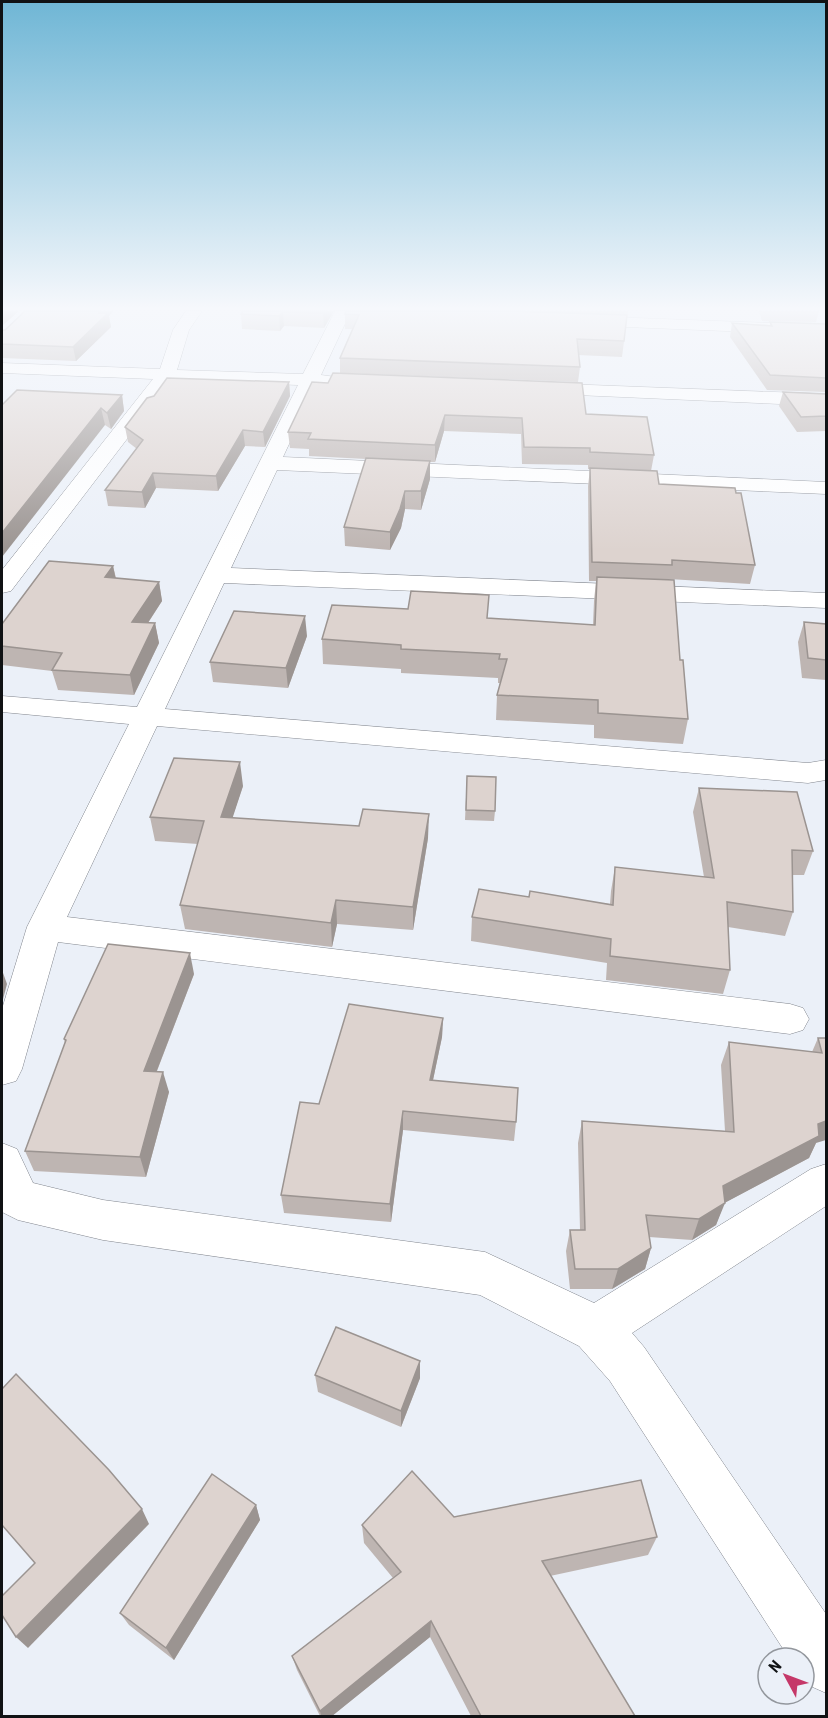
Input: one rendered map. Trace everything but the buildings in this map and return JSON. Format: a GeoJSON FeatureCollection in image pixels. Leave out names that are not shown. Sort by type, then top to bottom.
{"type":"FeatureCollection","features":[{"type":"Feature","properties":{"kind":"street"},"geometry":{"type":"LineString","coordinates":[[2,586],[154,391]]}},
{"type":"Feature","properties":{"kind":"street"},"geometry":{"type":"LineString","coordinates":[[2,1069],[45,927],[305,391]]}},
{"type":"Feature","properties":{"kind":"street"},"geometry":{"type":"LineString","coordinates":[[602,391],[826,400]]}},
{"type":"Feature","properties":{"kind":"street"},"geometry":{"type":"LineString","coordinates":[[270,463],[826,488]]}},
{"type":"Feature","properties":{"kind":"street"},"geometry":{"type":"LineString","coordinates":[[215,574],[826,601]]}},
{"type":"Feature","properties":{"kind":"street"},"geometry":{"type":"LineString","coordinates":[[2,704],[820,777]]}},
{"type":"Feature","properties":{"kind":"street"},"geometry":{"type":"LineString","coordinates":[[45,927],[790,1019]]}},
{"type":"Feature","properties":{"kind":"street"},"geometry":{"type":"LineString","coordinates":[[2,1162],[18,1200],[103,1220],[485,1274],[596,1329],[627,1365],[826,1664]]}},
{"type":"Feature","properties":{"kind":"street"},"geometry":{"type":"LineString","coordinates":[[596,1329],[826,1183]]}}]}
